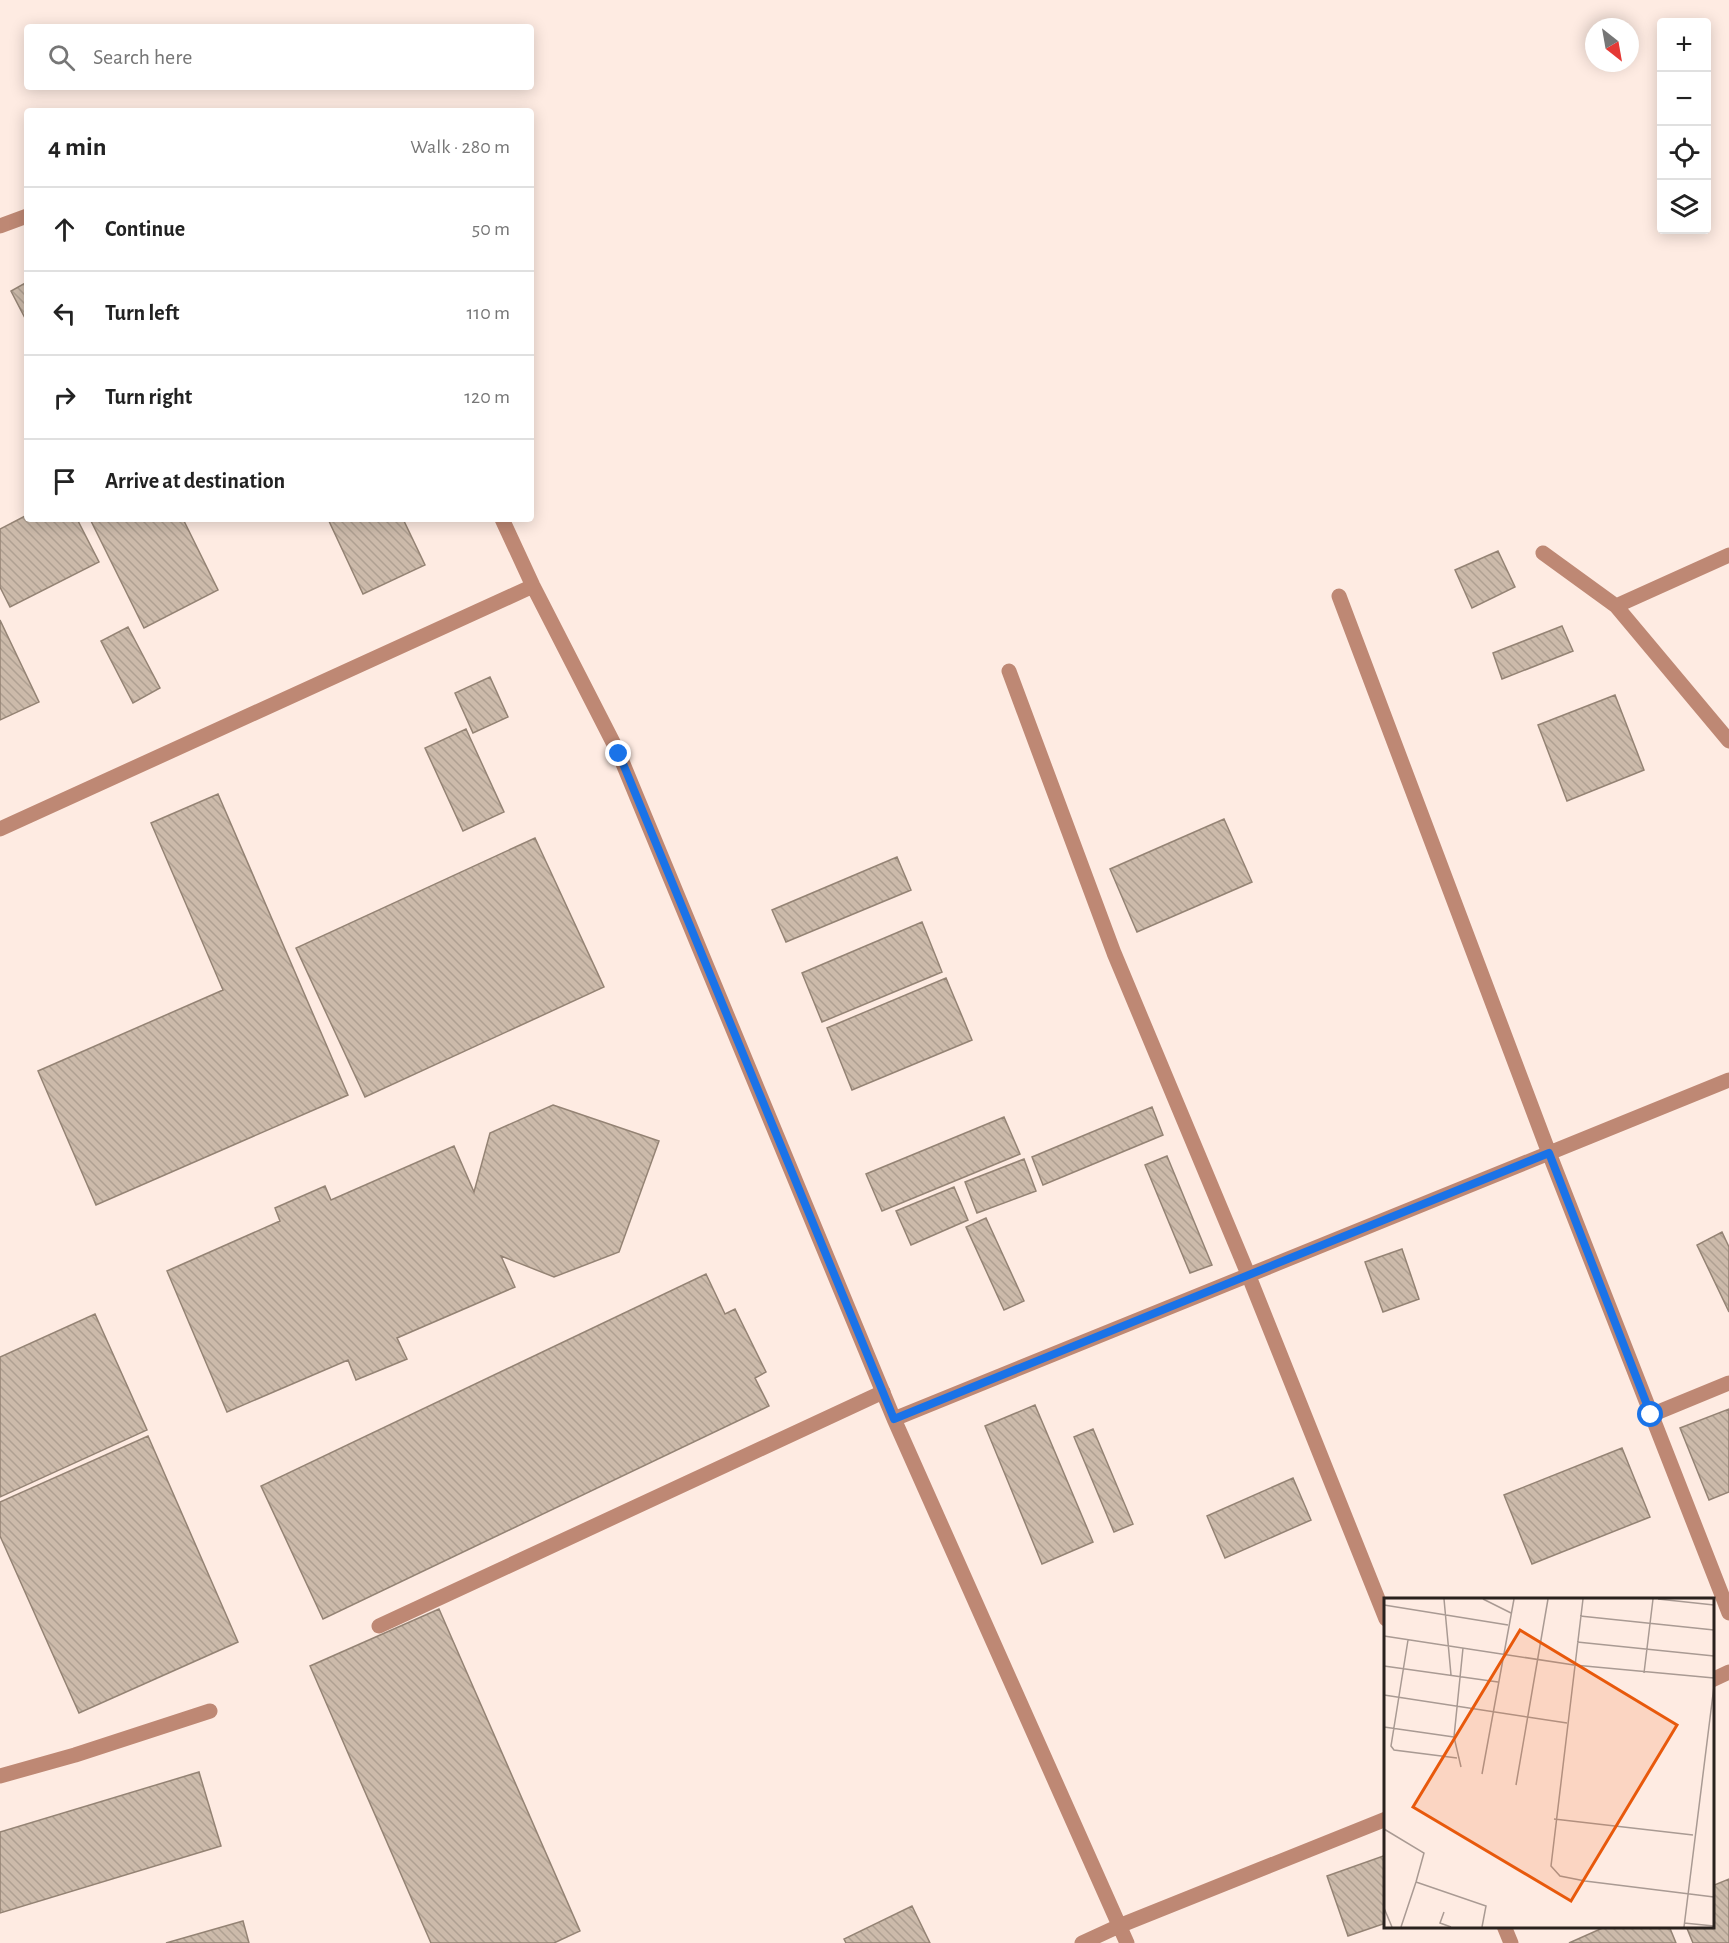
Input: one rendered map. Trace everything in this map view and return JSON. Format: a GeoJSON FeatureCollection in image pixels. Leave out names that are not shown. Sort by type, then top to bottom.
{"type":"FeatureCollection","features":[{"type":"Feature","properties":{"kind":"street"},"geometry":{"type":"LineString","coordinates":[[0,226],[24,217]]}},
{"type":"Feature","properties":{"kind":"street"},"geometry":{"type":"LineString","coordinates":[[503,522],[533,586],[619,754],[894,1419],[1127,1943]]}},
{"type":"Feature","properties":{"kind":"street"},"geometry":{"type":"LineString","coordinates":[[1543,553],[1616,606],[1729,741]]}},
{"type":"Feature","properties":{"kind":"street"},"geometry":{"type":"LineString","coordinates":[[1616,606],[1729,555]]}},
{"type":"Feature","properties":{"kind":"street"},"geometry":{"type":"LineString","coordinates":[[0,829],[533,586]]}},
{"type":"Feature","properties":{"kind":"street"},"geometry":{"type":"LineString","coordinates":[[1339,596],[1549,1153],[1729,1613]]}},
{"type":"Feature","properties":{"kind":"street"},"geometry":{"type":"LineString","coordinates":[[1009,671],[1113,953],[1248,1274],[1384,1613]]}},
{"type":"Feature","properties":{"kind":"street"},"geometry":{"type":"LineString","coordinates":[[894,1419],[1729,1080]]}},
{"type":"Feature","properties":{"kind":"street"},"geometry":{"type":"LineString","coordinates":[[1651,1415],[1729,1383]]}},
{"type":"Feature","properties":{"kind":"street"},"geometry":{"type":"LineString","coordinates":[[379,1626],[883,1392]]}},
{"type":"Feature","properties":{"kind":"street"},"geometry":{"type":"LineString","coordinates":[[1714,1680],[1729,1672]]}},
{"type":"Feature","properties":{"kind":"street"},"geometry":{"type":"LineString","coordinates":[[0,1776],[75,1755],[210,1711]]}},
{"type":"Feature","properties":{"kind":"street"},"geometry":{"type":"LineString","coordinates":[[1082,1943],[1384,1820]]}},
{"type":"Feature","properties":{"kind":"street"},"geometry":{"type":"LineString","coordinates":[[1505,1928],[1510,1943]]}},
{"type":"Feature","properties":{"kind":"building"},"geometry":{"type":"Polygon","coordinates":[[[24,284],[24,316],[11,291],[24,284]]]}},
{"type":"Feature","properties":{"kind":"building"},"geometry":{"type":"Polygon","coordinates":[[[24,517],[24,522],[79,522],[99,562],[10,607],[0,587],[0,529],[24,517]]]}},
{"type":"Feature","properties":{"kind":"building"},"geometry":{"type":"Polygon","coordinates":[[[91,522],[184,522],[218,590],[144,628],[91,522]]]}},
{"type":"Feature","properties":{"kind":"building"},"geometry":{"type":"Polygon","coordinates":[[[329,522],[404,522],[425,565],[363,594],[329,522]]]}},
{"type":"Feature","properties":{"kind":"building"},"geometry":{"type":"Polygon","coordinates":[[[1498,551],[1515,587],[1472,608],[1455,570],[1498,551]]]}},
{"type":"Feature","properties":{"kind":"building"},"geometry":{"type":"Polygon","coordinates":[[[0,620],[39,702],[0,720],[0,620]]]}},
{"type":"Feature","properties":{"kind":"building"},"geometry":{"type":"Polygon","coordinates":[[[1562,626],[1573,651],[1502,679],[1493,653],[1562,626]]]}},
{"type":"Feature","properties":{"kind":"building"},"geometry":{"type":"Polygon","coordinates":[[[128,627],[160,688],[133,703],[101,641],[128,627]]]}},
{"type":"Feature","properties":{"kind":"building"},"geometry":{"type":"Polygon","coordinates":[[[490,677],[508,717],[473,733],[455,693],[490,677]]]}},
{"type":"Feature","properties":{"kind":"building"},"geometry":{"type":"Polygon","coordinates":[[[1615,695],[1644,770],[1567,801],[1538,725],[1615,695]]]}},
{"type":"Feature","properties":{"kind":"building"},"geometry":{"type":"Polygon","coordinates":[[[466,729],[504,812],[463,831],[425,748],[466,729]]]}},
{"type":"Feature","properties":{"kind":"building"},"geometry":{"type":"Polygon","coordinates":[[[218,794],[348,1095],[96,1205],[38,1071],[223,990],[151,823],[218,794]]]}},
{"type":"Feature","properties":{"kind":"building"},"geometry":{"type":"Polygon","coordinates":[[[1224,819],[1252,882],[1137,932],[1110,869],[1224,819]]]}},
{"type":"Feature","properties":{"kind":"building"},"geometry":{"type":"Polygon","coordinates":[[[535,838],[604,987],[365,1097],[296,948],[535,838]]]}},
{"type":"Feature","properties":{"kind":"building"},"geometry":{"type":"Polygon","coordinates":[[[897,857],[911,890],[786,942],[772,910],[897,857]]]}},
{"type":"Feature","properties":{"kind":"building"},"geometry":{"type":"Polygon","coordinates":[[[922,922],[942,972],[822,1022],[802,973],[922,922]]]}},
{"type":"Feature","properties":{"kind":"building"},"geometry":{"type":"Polygon","coordinates":[[[946,978],[972,1040],[852,1090],[827,1028],[946,978]]]}},
{"type":"Feature","properties":{"kind":"building"},"geometry":{"type":"Polygon","coordinates":[[[553,1105],[659,1141],[619,1252],[554,1277],[501,1256],[515,1287],[397,1338],[407,1359],[356,1380],[348,1360],[227,1412],[167,1271],[280,1221],[275,1208],[325,1186],[331,1200],[454,1146],[474,1192],[490,1133],[553,1105]]]}},
{"type":"Feature","properties":{"kind":"building"},"geometry":{"type":"Polygon","coordinates":[[[1152,1107],[1163,1135],[1043,1185],[1032,1157],[1152,1107]]]}},
{"type":"Feature","properties":{"kind":"building"},"geometry":{"type":"Polygon","coordinates":[[[1004,1117],[1020,1154],[882,1211],[866,1174],[1004,1117]]]}},
{"type":"Feature","properties":{"kind":"building"},"geometry":{"type":"Polygon","coordinates":[[[1167,1156],[1212,1265],[1190,1273],[1145,1165],[1167,1156]]]}},
{"type":"Feature","properties":{"kind":"building"},"geometry":{"type":"Polygon","coordinates":[[[1024,1159],[1036,1191],[977,1213],[965,1182],[1024,1159]]]}},
{"type":"Feature","properties":{"kind":"building"},"geometry":{"type":"Polygon","coordinates":[[[954,1187],[968,1220],[911,1245],[896,1211],[954,1187]]]}},
{"type":"Feature","properties":{"kind":"building"},"geometry":{"type":"Polygon","coordinates":[[[986,1218],[1024,1301],[1004,1310],[966,1227],[986,1218]]]}},
{"type":"Feature","properties":{"kind":"building"},"geometry":{"type":"Polygon","coordinates":[[[1722,1232],[1729,1247],[1729,1312],[1697,1245],[1722,1232]]]}},
{"type":"Feature","properties":{"kind":"building"},"geometry":{"type":"Polygon","coordinates":[[[1402,1249],[1419,1299],[1383,1312],[1365,1262],[1402,1249]]]}},
{"type":"Feature","properties":{"kind":"building"},"geometry":{"type":"Polygon","coordinates":[[[706,1274],[725,1314],[735,1309],[766,1372],[755,1378],[769,1406],[323,1619],[261,1486],[706,1274]]]}},
{"type":"Feature","properties":{"kind":"building"},"geometry":{"type":"Polygon","coordinates":[[[95,1314],[147,1430],[0,1497],[0,1357],[95,1314]]]}},
{"type":"Feature","properties":{"kind":"building"},"geometry":{"type":"Polygon","coordinates":[[[1035,1405],[1093,1542],[1042,1564],[985,1426],[1035,1405]]]}},
{"type":"Feature","properties":{"kind":"building"},"geometry":{"type":"Polygon","coordinates":[[[1729,1409],[1729,1492],[1709,1500],[1680,1428],[1729,1409]]]}},
{"type":"Feature","properties":{"kind":"building"},"geometry":{"type":"Polygon","coordinates":[[[1093,1429],[1133,1524],[1114,1532],[1074,1437],[1093,1429]]]}},
{"type":"Feature","properties":{"kind":"building"},"geometry":{"type":"Polygon","coordinates":[[[148,1436],[238,1642],[79,1713],[0,1536],[0,1502],[148,1436]]]}},
{"type":"Feature","properties":{"kind":"building"},"geometry":{"type":"Polygon","coordinates":[[[1622,1448],[1650,1517],[1532,1564],[1504,1495],[1622,1448]]]}},
{"type":"Feature","properties":{"kind":"building"},"geometry":{"type":"Polygon","coordinates":[[[1293,1478],[1311,1520],[1225,1558],[1207,1516],[1293,1478]]]}},
{"type":"Feature","properties":{"kind":"building"},"geometry":{"type":"Polygon","coordinates":[[[439,1609],[580,1931],[554,1943],[431,1943],[310,1666],[439,1609]]]}},
{"type":"Feature","properties":{"kind":"building"},"geometry":{"type":"Polygon","coordinates":[[[199,1772],[221,1846],[0,1913],[0,1832],[199,1772]]]}},
{"type":"Feature","properties":{"kind":"building"},"geometry":{"type":"Polygon","coordinates":[[[1384,1856],[1384,1924],[1348,1936],[1327,1876],[1384,1856]]]}},
{"type":"Feature","properties":{"kind":"building"},"geometry":{"type":"Polygon","coordinates":[[[1729,1879],[1729,1943],[1693,1943],[1687,1928],[1714,1928],[1714,1885],[1729,1879]]]}},
{"type":"Feature","properties":{"kind":"building"},"geometry":{"type":"Polygon","coordinates":[[[912,1906],[930,1943],[846,1943],[844,1939],[912,1906]]]}},
{"type":"Feature","properties":{"kind":"building"},"geometry":{"type":"Polygon","coordinates":[[[243,1921],[249,1943],[166,1943],[243,1921]]]}},
{"type":"Feature","properties":{"kind":"building"},"geometry":{"type":"Polygon","coordinates":[[[1603,1928],[1670,1928],[1676,1943],[1569,1943],[1603,1928]]]}},
{"type":"Feature","properties":{"kind":"route"},"geometry":{"type":"LineString","coordinates":[[619,754],[894,1419],[1549,1153],[1651,1415]]}}]}
